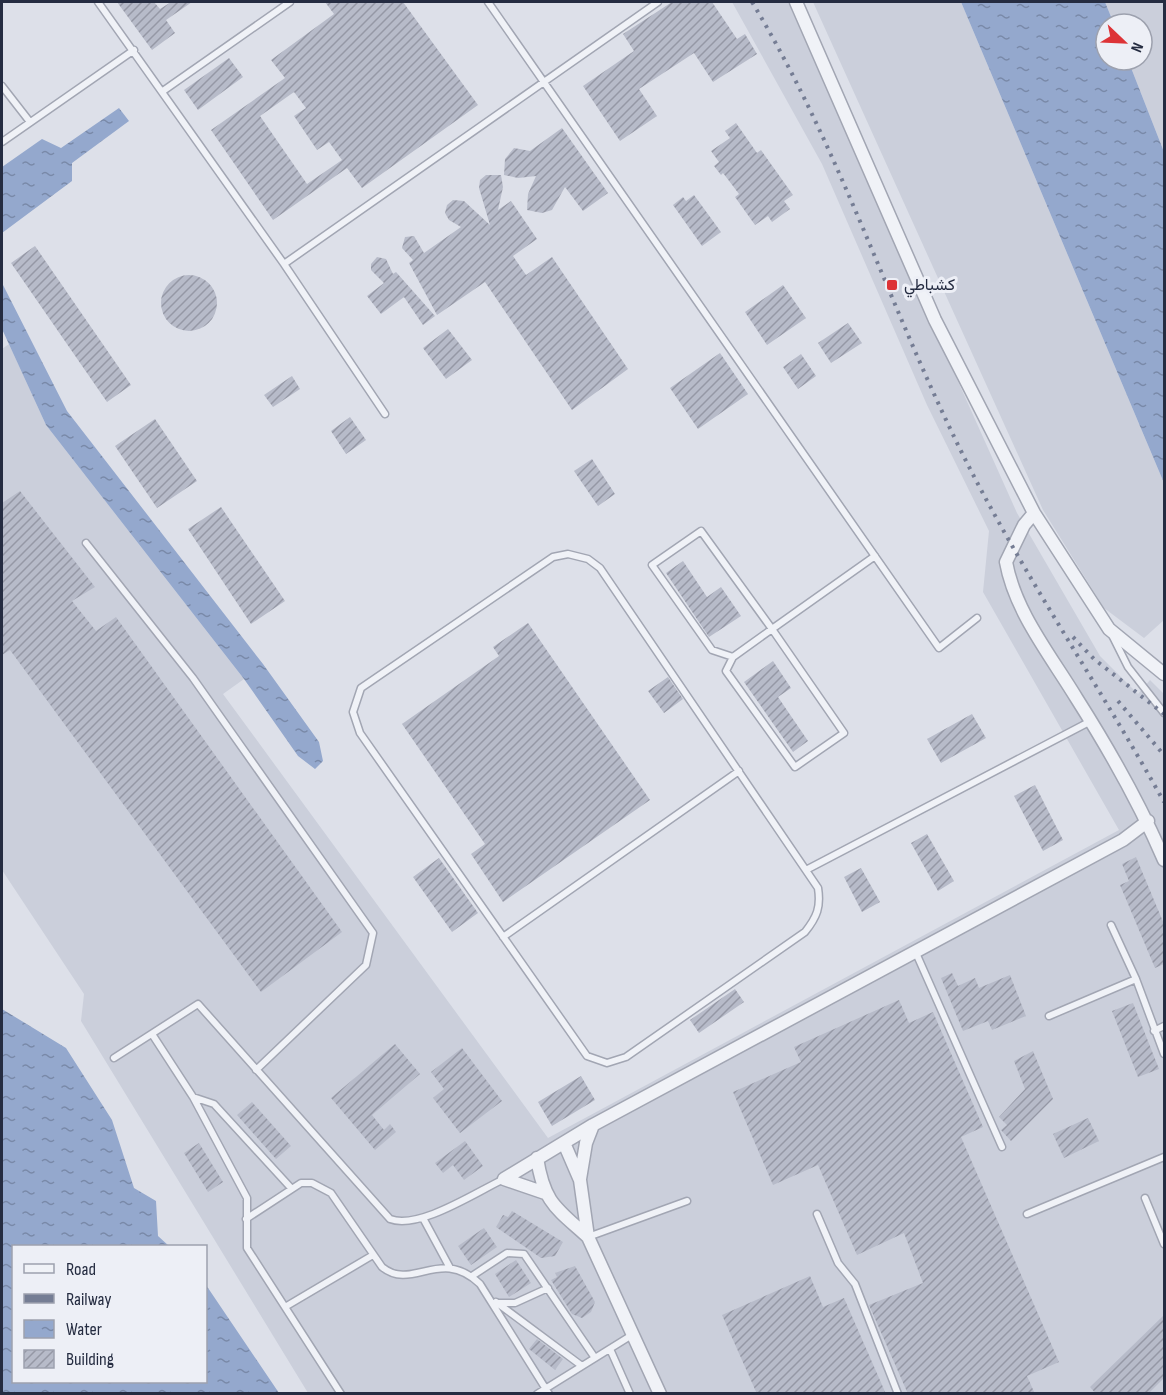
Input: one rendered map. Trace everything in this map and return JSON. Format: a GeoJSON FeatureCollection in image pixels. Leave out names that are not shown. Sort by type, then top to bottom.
{"type":"FeatureCollection","features":[{"type":"Feature","properties":{"kind":"street"},"geometry":{"type":"LineString","coordinates":[[796,2],[935,320],[1034,513],[1109,629],[1164,674]]}},
{"type":"Feature","properties":{"kind":"street"},"geometry":{"type":"LineString","coordinates":[[1034,513],[1024,525],[1006,562],[1015,597],[1091,721],[1148,821],[1164,860]]}},
{"type":"Feature","properties":{"kind":"street"},"geometry":{"type":"LineString","coordinates":[[504,1179],[593,1125],[1123,840],[1148,821]]}},
{"type":"Feature","properties":{"kind":"street"},"geometry":{"type":"LineString","coordinates":[[580,1180],[586,1143],[593,1125]]}},
{"type":"Feature","properties":{"kind":"street"},"geometry":{"type":"LineString","coordinates":[[564,1143],[580,1180],[588,1237],[660,1394]]}},
{"type":"Feature","properties":{"kind":"street"},"geometry":{"type":"LineString","coordinates":[[537,1158],[544,1193],[551,1203],[588,1237]]}},
{"type":"Feature","properties":{"kind":"street"},"geometry":{"type":"LineString","coordinates":[[504,1179],[544,1193]]}},
{"type":"Feature","properties":{"kind":"lane"},"geometry":{"type":"LineString","coordinates":[[98,2],[284,264],[385,414]]}},
{"type":"Feature","properties":{"kind":"lane"},"geometry":{"type":"LineString","coordinates":[[163,92],[291,2]]}},
{"type":"Feature","properties":{"kind":"lane"},"geometry":{"type":"LineString","coordinates":[[488,2],[939,648],[977,618]]}},
{"type":"Feature","properties":{"kind":"lane"},"geometry":{"type":"LineString","coordinates":[[284,264],[658,2]]}},
{"type":"Feature","properties":{"kind":"lane"},"geometry":{"type":"LineString","coordinates":[[2,142],[134,50]]}},
{"type":"Feature","properties":{"kind":"lane"},"geometry":{"type":"LineString","coordinates":[[2,86],[30,122]]}},
{"type":"Feature","properties":{"kind":"lane"},"geometry":{"type":"LineString","coordinates":[[733,657],[712,650],[652,565],[701,531],[772,629],[844,733],[795,767],[726,671],[733,657],[772,629],[875,556]]}},
{"type":"Feature","properties":{"kind":"lane"},"geometry":{"type":"LineString","coordinates":[[86,543],[194,678],[373,933],[366,965],[256,1070]]}},
{"type":"Feature","properties":{"kind":"lane"},"geometry":{"type":"LineString","coordinates":[[568,554],[588,559],[600,568],[739,771],[818,888],[820,904],[815,920],[805,932],[626,1057],[607,1063],[587,1056],[360,733],[353,712],[361,688],[553,557],[568,554]]}},
{"type":"Feature","properties":{"kind":"lane"},"geometry":{"type":"LineString","coordinates":[[1109,629],[1128,667],[1164,713]]}},
{"type":"Feature","properties":{"kind":"lane"},"geometry":{"type":"LineString","coordinates":[[806,870],[1091,721]]}},
{"type":"Feature","properties":{"kind":"lane"},"geometry":{"type":"LineString","coordinates":[[503,938],[739,771]]}},
{"type":"Feature","properties":{"kind":"lane"},"geometry":{"type":"LineString","coordinates":[[1111,925],[1136,979],[1164,1054]]}},
{"type":"Feature","properties":{"kind":"lane"},"geometry":{"type":"LineString","coordinates":[[915,953],[1002,1147]]}},
{"type":"Feature","properties":{"kind":"lane"},"geometry":{"type":"LineString","coordinates":[[1049,1016],[1136,979]]}},
{"type":"Feature","properties":{"kind":"lane"},"geometry":{"type":"LineString","coordinates":[[114,1058],[198,1004],[390,1219],[399,1223],[423,1218],[504,1179]]}},
{"type":"Feature","properties":{"kind":"lane"},"geometry":{"type":"LineString","coordinates":[[1154,1031],[1164,1026]]}},
{"type":"Feature","properties":{"kind":"lane"},"geometry":{"type":"LineString","coordinates":[[152,1034],[193,1097],[247,1198],[247,1248],[341,1394]]}},
{"type":"Feature","properties":{"kind":"lane"},"geometry":{"type":"LineString","coordinates":[[193,1097],[214,1104],[291,1188]]}},
{"type":"Feature","properties":{"kind":"lane"},"geometry":{"type":"LineString","coordinates":[[1027,1214],[1164,1157]]}},
{"type":"Feature","properties":{"kind":"lane"},"geometry":{"type":"LineString","coordinates":[[246,1219],[291,1188],[301,1183],[312,1183],[331,1193],[382,1267],[397,1277],[437,1267],[450,1268],[472,1276],[496,1302],[582,1366]]}},
{"type":"Feature","properties":{"kind":"lane"},"geometry":{"type":"LineString","coordinates":[[1145,1198],[1164,1244]]}},
{"type":"Feature","properties":{"kind":"lane"},"geometry":{"type":"LineString","coordinates":[[588,1237],[687,1201]]}},
{"type":"Feature","properties":{"kind":"lane"},"geometry":{"type":"LineString","coordinates":[[817,1214],[838,1263],[855,1284],[898,1394]]}},
{"type":"Feature","properties":{"kind":"lane"},"geometry":{"type":"LineString","coordinates":[[423,1218],[450,1268]]}},
{"type":"Feature","properties":{"kind":"lane"},"geometry":{"type":"LineString","coordinates":[[472,1276],[507,1253],[516,1251],[524,1254],[595,1358]]}},
{"type":"Feature","properties":{"kind":"lane"},"geometry":{"type":"LineString","coordinates":[[285,1307],[373,1255]]}},
{"type":"Feature","properties":{"kind":"lane"},"geometry":{"type":"LineString","coordinates":[[496,1302],[515,1304],[548,1288]]}},
{"type":"Feature","properties":{"kind":"lane"},"geometry":{"type":"LineString","coordinates":[[485,1291],[548,1391]]}},
{"type":"Feature","properties":{"kind":"lane"},"geometry":{"type":"LineString","coordinates":[[537,1394],[548,1391],[582,1366],[632,1335]]}},
{"type":"Feature","properties":{"kind":"lane"},"geometry":{"type":"LineString","coordinates":[[610,1349],[630,1394]]}},
{"type":"Feature","properties":{"kind":"shaded area"},"geometry":{"type":"Polygon","coordinates":[[[732,2],[788,2],[1017,513],[1100,656],[1138,694],[1150,680],[1164,694],[1164,1393],[308,1393],[81,1021],[84,994],[2,870],[2,349],[9,344],[46,425],[244,679],[223,694],[548,1138],[1119,830],[983,592],[989,531],[927,405],[822,164],[732,2]]]}},
{"type":"Feature","properties":{"kind":"shaded area"},"geometry":{"type":"Polygon","coordinates":[[[813,2],[961,2],[1164,483],[1164,620],[1144,638],[1104,608],[1043,510],[813,2]]]}},
{"type":"Feature","properties":{"kind":"shaded area"},"geometry":{"type":"Polygon","coordinates":[[[1105,2],[1164,2],[1164,152],[1133,72],[1154,72],[1154,12],[1109,12],[1105,2]]]}},
{"type":"Feature","properties":{"kind":"water"},"geometry":{"type":"Polygon","coordinates":[[[961,2],[1105,2],[1109,12],[1094,12],[1094,72],[1133,72],[1164,152],[1164,483],[961,2]]]}},
{"type":"Feature","properties":{"kind":"water"},"geometry":{"type":"Polygon","coordinates":[[[119,108],[129,121],[72,163],[72,181],[2,233],[2,167],[42,139],[61,148],[119,108]]]}},
{"type":"Feature","properties":{"kind":"water"},"geometry":{"type":"Polygon","coordinates":[[[2,283],[67,411],[263,664],[319,742],[323,761],[315,769],[298,756],[244,679],[46,425],[2,329],[2,283]]]}},
{"type":"Feature","properties":{"kind":"water"},"geometry":{"type":"Polygon","coordinates":[[[2,1009],[66,1048],[112,1120],[134,1188],[156,1201],[158,1236],[168,1245],[12,1245],[12,1383],[207,1383],[207,1286],[279,1393],[2,1393],[2,1009]]]}},
{"type":"Feature","properties":{"kind":"building"},"geometry":{"type":"Polygon","coordinates":[[[117,2],[154,2],[160,9],[171,2],[192,2],[166,20],[175,33],[152,50],[117,2]]]}},
{"type":"Feature","properties":{"kind":"building"},"geometry":{"type":"Polygon","coordinates":[[[325,2],[403,2],[478,105],[362,188],[347,168],[273,220],[211,130],[285,78],[271,60],[334,14],[325,2]],[[294,92],[260,116],[307,184],[342,160],[329,142],[317,150],[294,116],[306,108],[294,92]]]}},
{"type":"Feature","properties":{"kind":"building"},"geometry":{"type":"Polygon","coordinates":[[[672,2],[712,2],[737,39],[745,34],[757,54],[713,82],[694,53],[639,89],[657,116],[620,141],[583,86],[634,51],[623,34],[672,2]]]}},
{"type":"Feature","properties":{"kind":"building"},"geometry":{"type":"Polygon","coordinates":[[[229,58],[243,77],[198,110],[184,90],[229,58]]]}},
{"type":"Feature","properties":{"kind":"building"},"geometry":{"type":"Polygon","coordinates":[[[736,123],[757,153],[761,150],[793,195],[784,201],[790,209],[772,222],[768,216],[755,225],[735,197],[739,194],[723,173],[721,175],[714,166],[719,162],[711,151],[730,138],[725,131],[736,123]]]}},
{"type":"Feature","properties":{"kind":"building"},"geometry":{"type":"Polygon","coordinates":[[[562,128],[608,193],[583,211],[565,187],[552,210],[542,213],[527,210],[528,194],[536,176],[518,178],[504,175],[505,159],[514,148],[530,151],[562,128]]]}},
{"type":"Feature","properties":{"kind":"building"},"geometry":{"type":"Polygon","coordinates":[[[486,175],[501,175],[503,187],[498,210],[511,201],[537,239],[513,256],[526,275],[552,257],[628,369],[572,410],[485,282],[437,315],[409,263],[413,260],[402,248],[405,237],[414,236],[424,253],[461,227],[449,220],[445,213],[447,205],[453,200],[464,201],[490,225],[479,188],[480,180],[486,175]]]}},
{"type":"Feature","properties":{"kind":"building"},"geometry":{"type":"Polygon","coordinates":[[[694,195],[721,232],[702,246],[673,205],[683,197],[686,201],[694,195]]]}},
{"type":"Feature","properties":{"kind":"building"},"geometry":{"type":"Polygon","coordinates":[[[35,246],[131,385],[107,402],[11,263],[35,246]]]}},
{"type":"Feature","properties":{"kind":"building"},"geometry":{"type":"Polygon","coordinates":[[[377,257],[386,259],[393,274],[396,272],[435,316],[423,325],[404,297],[381,314],[367,296],[384,283],[371,270],[371,264],[377,257]]]}},
{"type":"Feature","properties":{"kind":"building"},"geometry":{"type":"Polygon","coordinates":[[[183,275],[195,275],[205,279],[213,287],[217,303],[213,319],[205,327],[195,331],[183,331],[173,327],[165,319],[161,309],[161,297],[165,287],[173,279],[183,275]]]}},
{"type":"Feature","properties":{"kind":"building"},"geometry":{"type":"Polygon","coordinates":[[[783,285],[806,318],[767,345],[745,312],[783,285]]]}},
{"type":"Feature","properties":{"kind":"building"},"geometry":{"type":"Polygon","coordinates":[[[848,323],[862,343],[831,363],[818,343],[848,323]]]}},
{"type":"Feature","properties":{"kind":"building"},"geometry":{"type":"Polygon","coordinates":[[[448,329],[472,360],[446,379],[423,348],[448,329]]]}},
{"type":"Feature","properties":{"kind":"building"},"geometry":{"type":"Polygon","coordinates":[[[720,353],[748,394],[698,429],[670,388],[720,353]]]}},
{"type":"Feature","properties":{"kind":"building"},"geometry":{"type":"Polygon","coordinates":[[[801,354],[816,376],[798,389],[783,367],[801,354]]]}},
{"type":"Feature","properties":{"kind":"building"},"geometry":{"type":"Polygon","coordinates":[[[292,376],[300,389],[273,407],[264,395],[292,376]]]}},
{"type":"Feature","properties":{"kind":"building"},"geometry":{"type":"Polygon","coordinates":[[[350,417],[366,440],[346,454],[331,431],[350,417]]]}},
{"type":"Feature","properties":{"kind":"building"},"geometry":{"type":"Polygon","coordinates":[[[155,419],[197,481],[157,508],[115,446],[155,419]]]}},
{"type":"Feature","properties":{"kind":"building"},"geometry":{"type":"Polygon","coordinates":[[[592,459],[615,494],[598,506],[574,471],[592,459]]]}},
{"type":"Feature","properties":{"kind":"building"},"geometry":{"type":"Polygon","coordinates":[[[20,491],[95,587],[72,601],[96,631],[116,617],[342,932],[261,992],[10,650],[2,655],[2,503],[20,491]]]}},
{"type":"Feature","properties":{"kind":"building"},"geometry":{"type":"Polygon","coordinates":[[[221,507],[285,601],[251,624],[188,529],[221,507]]]}},
{"type":"Feature","properties":{"kind":"building"},"geometry":{"type":"Polygon","coordinates":[[[683,561],[707,597],[721,587],[741,616],[709,637],[666,573],[683,561]]]}},
{"type":"Feature","properties":{"kind":"building"},"geometry":{"type":"Polygon","coordinates":[[[528,623],[650,800],[503,902],[471,854],[485,844],[402,724],[499,656],[493,647],[528,623]]]}},
{"type":"Feature","properties":{"kind":"building"},"geometry":{"type":"Polygon","coordinates":[[[773,661],[791,688],[778,697],[808,741],[793,752],[744,682],[773,661]]]}},
{"type":"Feature","properties":{"kind":"building"},"geometry":{"type":"Polygon","coordinates":[[[668,677],[683,699],[664,713],[648,691],[668,677]]]}},
{"type":"Feature","properties":{"kind":"building"},"geometry":{"type":"Polygon","coordinates":[[[972,714],[986,738],[941,763],[927,739],[972,714]]]}},
{"type":"Feature","properties":{"kind":"building"},"geometry":{"type":"Polygon","coordinates":[[[1035,785],[1063,840],[1043,851],[1014,796],[1035,785]]]}},
{"type":"Feature","properties":{"kind":"building"},"geometry":{"type":"Polygon","coordinates":[[[927,834],[954,881],[938,891],[911,843],[927,834]]]}},
{"type":"Feature","properties":{"kind":"building"},"geometry":{"type":"Polygon","coordinates":[[[1136,857],[1164,924],[1164,964],[1155,968],[1120,885],[1129,881],[1122,864],[1136,857]]]}},
{"type":"Feature","properties":{"kind":"building"},"geometry":{"type":"Polygon","coordinates":[[[439,858],[478,913],[452,932],[413,877],[439,858]]]}},
{"type":"Feature","properties":{"kind":"building"},"geometry":{"type":"Polygon","coordinates":[[[861,868],[880,902],[862,912],[844,877],[861,868]]]}},
{"type":"Feature","properties":{"kind":"building"},"geometry":{"type":"Polygon","coordinates":[[[952,973],[958,986],[975,978],[979,988],[1010,975],[1026,1016],[992,1030],[988,1021],[963,1031],[941,978],[952,973]]]}},
{"type":"Feature","properties":{"kind":"building"},"geometry":{"type":"Polygon","coordinates":[[[735,989],[744,1002],[699,1033],[690,1020],[735,989]]]}},
{"type":"Feature","properties":{"kind":"building"},"geometry":{"type":"Polygon","coordinates":[[[899,1000],[909,1023],[933,1012],[983,1127],[961,1137],[1059,1362],[1027,1376],[1035,1394],[908,1394],[869,1305],[923,1283],[904,1233],[857,1255],[818,1165],[773,1185],[733,1092],[801,1062],[794,1047],[899,1000]]]}},
{"type":"Feature","properties":{"kind":"building"},"geometry":{"type":"Polygon","coordinates":[[[1133,1003],[1159,1069],[1138,1077],[1112,1011],[1133,1003]]]}},
{"type":"Feature","properties":{"kind":"building"},"geometry":{"type":"Polygon","coordinates":[[[395,1044],[420,1074],[372,1115],[384,1130],[390,1124],[396,1132],[375,1150],[331,1098],[395,1044]]]}},
{"type":"Feature","properties":{"kind":"building"},"geometry":{"type":"Polygon","coordinates":[[[462,1048],[502,1101],[460,1133],[433,1098],[444,1089],[431,1072],[462,1048]]]}},
{"type":"Feature","properties":{"kind":"building"},"geometry":{"type":"Polygon","coordinates":[[[1033,1051],[1053,1099],[1011,1141],[1001,1130],[1007,1125],[999,1117],[1025,1089],[1014,1061],[1033,1051]]]}},
{"type":"Feature","properties":{"kind":"building"},"geometry":{"type":"Polygon","coordinates":[[[581,1076],[595,1100],[552,1126],[538,1102],[581,1076]]]}},
{"type":"Feature","properties":{"kind":"building"},"geometry":{"type":"Polygon","coordinates":[[[252,1102],[291,1146],[276,1159],[237,1115],[252,1102]]]}},
{"type":"Feature","properties":{"kind":"building"},"geometry":{"type":"Polygon","coordinates":[[[1088,1118],[1099,1141],[1064,1158],[1053,1134],[1088,1118]]]}},
{"type":"Feature","properties":{"kind":"building"},"geometry":{"type":"Polygon","coordinates":[[[465,1141],[483,1166],[464,1180],[453,1165],[443,1173],[435,1163],[465,1141]]]}},
{"type":"Feature","properties":{"kind":"building"},"geometry":{"type":"Polygon","coordinates":[[[199,1143],[223,1182],[208,1192],[184,1153],[199,1143]]]}},
{"type":"Feature","properties":{"kind":"building"},"geometry":{"type":"Polygon","coordinates":[[[512,1211],[563,1242],[555,1256],[541,1258],[496,1227],[503,1215],[508,1217],[512,1211]]]}},
{"type":"Feature","properties":{"kind":"building"},"geometry":{"type":"Polygon","coordinates":[[[484,1228],[497,1247],[471,1265],[458,1246],[484,1228]]]}},
{"type":"Feature","properties":{"kind":"building"},"geometry":{"type":"Polygon","coordinates":[[[516,1260],[531,1283],[509,1297],[495,1274],[516,1260]]]}},
{"type":"Feature","properties":{"kind":"building"},"geometry":{"type":"Polygon","coordinates":[[[575,1266],[595,1302],[591,1312],[582,1318],[572,1314],[551,1280],[557,1277],[555,1273],[575,1266]]]}},
{"type":"Feature","properties":{"kind":"building"},"geometry":{"type":"Polygon","coordinates":[[[810,1276],[823,1307],[844,1298],[886,1394],[757,1394],[722,1315],[810,1276]]]}},
{"type":"Feature","properties":{"kind":"building"},"geometry":{"type":"Polygon","coordinates":[[[1164,1315],[1164,1378],[1148,1394],[1096,1394],[1090,1387],[1164,1315]]]}},
{"type":"Feature","properties":{"kind":"building"},"geometry":{"type":"Polygon","coordinates":[[[537,1339],[563,1359],[555,1370],[529,1349],[537,1339]]]}},
{"type":"Feature","properties":{"kind":"railway"},"geometry":{"type":"LineString","coordinates":[[752,2],[811,111],[935,397],[985,498],[1164,802]]}},
{"type":"Feature","properties":{"kind":"railway"},"geometry":{"type":"LineString","coordinates":[[1073,637],[1094,659],[1164,714]]}},
{"type":"Feature","properties":{"kind":"railway"},"geometry":{"type":"LineString","coordinates":[[1118,701],[1164,755]]}},
{"type":"Feature","properties":{"kind":"place","name":"كشباطي"},"geometry":{"type":"Point","coordinates":[892,285]}}]}
